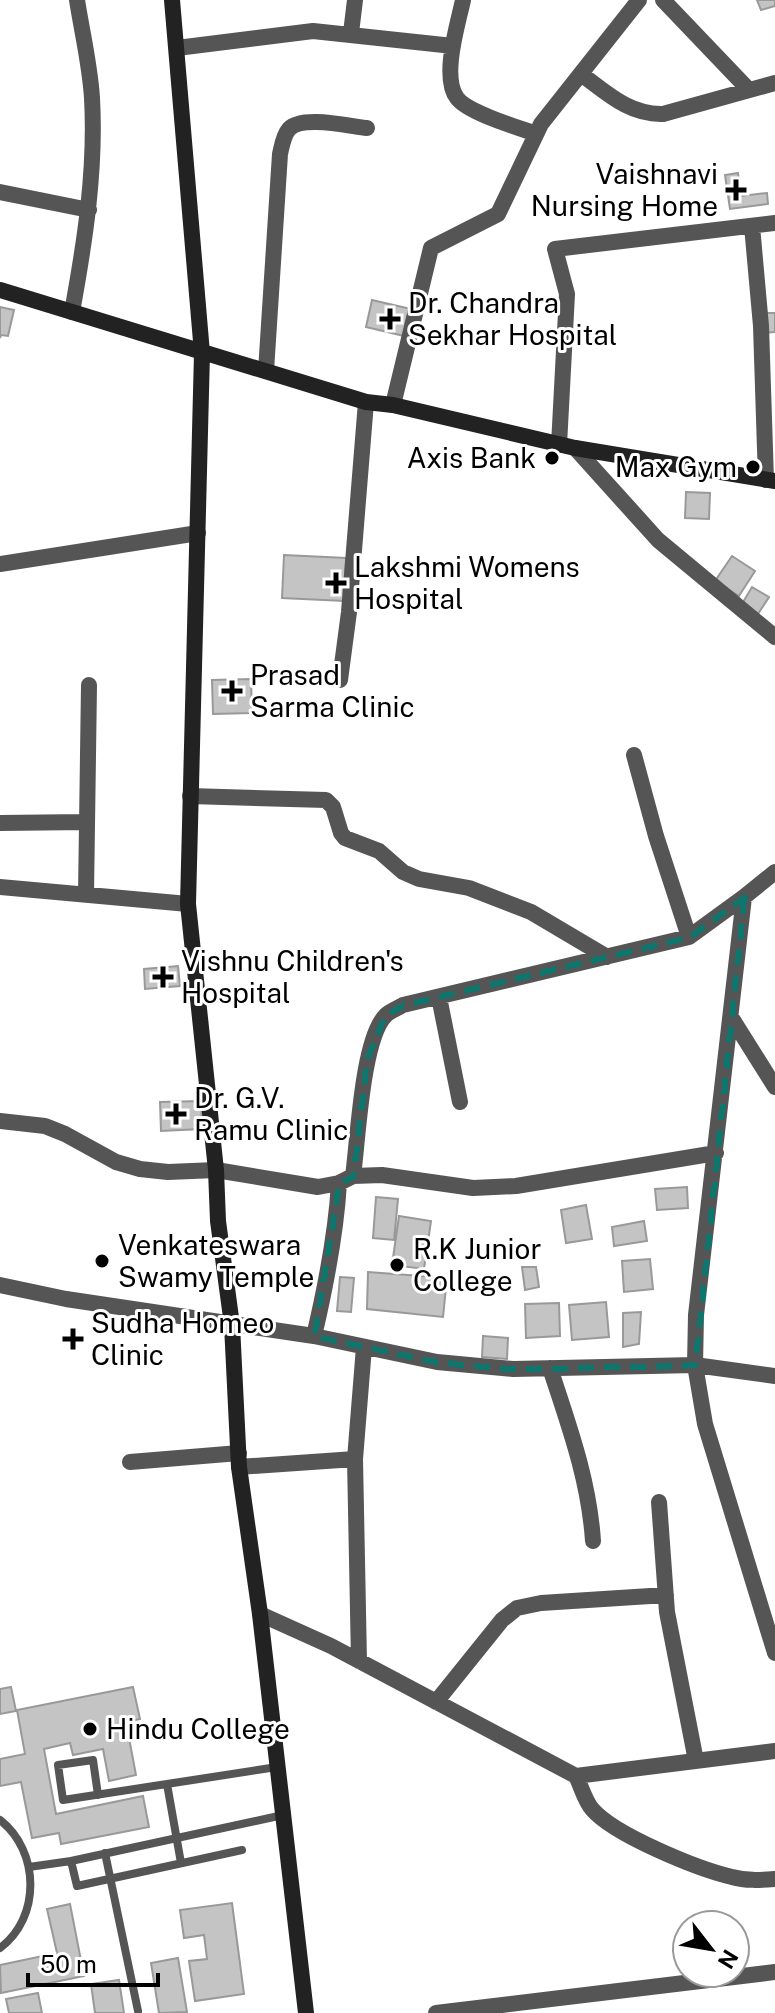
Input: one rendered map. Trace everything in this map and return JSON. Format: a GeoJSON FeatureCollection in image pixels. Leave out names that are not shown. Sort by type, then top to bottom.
{"type":"FeatureCollection","features":[{"type":"Feature","properties":{"kind":"street"},"geometry":{"type":"LineString","coordinates":[[72,312],[89,210],[92,96],[77,0]]}},
{"type":"Feature","properties":{"kind":"street"},"geometry":{"type":"LineString","coordinates":[[172,0],[202,353],[188,904],[216,1170],[218,1221],[232,1325],[239,1460],[306,2013]]}},
{"type":"Feature","properties":{"kind":"street"},"geometry":{"type":"LineString","coordinates":[[351,33],[355,0]]}},
{"type":"Feature","properties":{"kind":"street"},"geometry":{"type":"LineString","coordinates":[[463,0],[453,46],[451,86],[457,100],[536,134]]}},
{"type":"Feature","properties":{"kind":"street"},"geometry":{"type":"LineString","coordinates":[[393,405],[431,248],[498,214],[541,124],[639,0]]}},
{"type":"Feature","properties":{"kind":"street"},"geometry":{"type":"LineString","coordinates":[[663,0],[749,90]]}},
{"type":"Feature","properties":{"kind":"street"},"geometry":{"type":"LineString","coordinates":[[177,48],[300,32],[351,33],[453,46]]}},
{"type":"Feature","properties":{"kind":"street"},"geometry":{"type":"LineString","coordinates":[[581,74],[632,111],[650,114],[663,114],[775,83]]}},
{"type":"Feature","properties":{"kind":"street"},"geometry":{"type":"LineString","coordinates":[[266,371],[280,154],[284,138],[291,127],[303,121],[367,128]]}},
{"type":"Feature","properties":{"kind":"street"},"geometry":{"type":"LineString","coordinates":[[0,192],[89,210]]}},
{"type":"Feature","properties":{"kind":"street"},"geometry":{"type":"LineString","coordinates":[[775,223],[555,249],[567,294],[567,447],[658,540],[775,637]]}},
{"type":"Feature","properties":{"kind":"street"},"geometry":{"type":"LineString","coordinates":[[0,290],[366,402],[393,405],[567,447],[770,480],[752,226]]}},
{"type":"Feature","properties":{"kind":"street"},"geometry":{"type":"LineString","coordinates":[[340,680],[349,612],[366,402]]}},
{"type":"Feature","properties":{"kind":"street"},"geometry":{"type":"LineString","coordinates":[[0,564],[198,533]]}},
{"type":"Feature","properties":{"kind":"street"},"geometry":{"type":"LineString","coordinates":[[86,895],[89,685]]}},
{"type":"Feature","properties":{"kind":"street"},"geometry":{"type":"LineString","coordinates":[[634,755],[689,937]]}},
{"type":"Feature","properties":{"kind":"street"},"geometry":{"type":"LineString","coordinates":[[190,796],[326,800],[333,807],[345,838],[379,851],[403,872],[419,879],[469,888],[520,907],[607,957]]}},
{"type":"Feature","properties":{"kind":"street"},"geometry":{"type":"LineString","coordinates":[[0,823],[86,822]]}},
{"type":"Feature","properties":{"kind":"street"},"geometry":{"type":"LineString","coordinates":[[314,1336],[367,1058],[385,1015],[403,1005],[689,937],[775,872]]}},
{"type":"Feature","properties":{"kind":"street"},"geometry":{"type":"LineString","coordinates":[[0,887],[188,904]]}},
{"type":"Feature","properties":{"kind":"street"},"geometry":{"type":"LineString","coordinates":[[744,897],[696,1315],[695,1365],[705,1424],[775,1653]]}},
{"type":"Feature","properties":{"kind":"street"},"geometry":{"type":"LineString","coordinates":[[439,997],[460,1102]]}},
{"type":"Feature","properties":{"kind":"street"},"geometry":{"type":"LineString","coordinates":[[731,1017],[775,1087]]}},
{"type":"Feature","properties":{"kind":"street"},"geometry":{"type":"LineString","coordinates":[[0,1121],[45,1126],[116,1162],[140,1169],[168,1172],[216,1170],[318,1187],[346,1179],[382,1175],[473,1188],[516,1186],[716,1153]]}},
{"type":"Feature","properties":{"kind":"street"},"geometry":{"type":"LineString","coordinates":[[0,1285],[66,1299],[314,1336],[437,1362],[513,1369],[695,1365],[775,1376]]}},
{"type":"Feature","properties":{"kind":"street"},"geometry":{"type":"LineString","coordinates":[[359,1661],[355,1459],[364,1347]]}},
{"type":"Feature","properties":{"kind":"street"},"geometry":{"type":"LineString","coordinates":[[550,1368],[591,1504],[593,1541]]}},
{"type":"Feature","properties":{"kind":"street"},"geometry":{"type":"LineString","coordinates":[[130,1462],[355,1459]]}},
{"type":"Feature","properties":{"kind":"street"},"geometry":{"type":"LineString","coordinates":[[659,1502],[666,1595],[696,1761]]}},
{"type":"Feature","properties":{"kind":"street"},"geometry":{"type":"LineString","coordinates":[[436,1702],[502,1620],[517,1608],[541,1603],[666,1595]]}},
{"type":"Feature","properties":{"kind":"street"},"geometry":{"type":"LineString","coordinates":[[260,1614],[359,1661],[576,1776],[775,1751]]}},
{"type":"Feature","properties":{"kind":"street"},"geometry":{"type":"LineString","coordinates":[[576,1776],[592,1809],[661,1852],[732,1877],[756,1881],[775,1879]]}},
{"type":"Feature","properties":{"kind":"street"},"geometry":{"type":"LineString","coordinates":[[436,2013],[775,1972]]}},
{"type":"Feature","properties":{"kind":"lane"},"geometry":{"type":"LineString","coordinates":[[98,1795],[93,1760],[58,1765],[63,1800],[98,1795],[277,1767]]}},
{"type":"Feature","properties":{"kind":"lane"},"geometry":{"type":"LineString","coordinates":[[167,1784],[181,1863]]}},
{"type":"Feature","properties":{"kind":"lane"},"geometry":{"type":"LineString","coordinates":[[29,1867],[71,1861],[283,1815]]}},
{"type":"Feature","properties":{"kind":"lane"},"geometry":{"type":"LineString","coordinates":[[0,1820],[20,1842],[29,1867],[31,1896],[22,1923],[0,1948]]}},
{"type":"Feature","properties":{"kind":"lane"},"geometry":{"type":"LineString","coordinates":[[71,1861],[77,1886],[242,1850]]}},
{"type":"Feature","properties":{"kind":"lane"},"geometry":{"type":"LineString","coordinates":[[105,1853],[138,2011]]}},
{"type":"Feature","properties":{"kind":"highlighted area"},"geometry":{"type":"Polygon","coordinates":[[[744,897],[695,1365],[513,1369],[437,1362],[314,1336],[339,1183],[353,1176],[367,1058],[385,1015],[403,1005],[689,937],[744,897]]]}},
{"type":"Feature","properties":{"kind":"building"},"geometry":{"type":"Polygon","coordinates":[[[757,0],[775,0],[775,6],[761,10],[757,0]]]}},
{"type":"Feature","properties":{"kind":"building"},"geometry":{"type":"Polygon","coordinates":[[[738,173],[741,196],[767,193],[768,204],[730,209],[725,175],[738,173]]]}},
{"type":"Feature","properties":{"kind":"building"},"geometry":{"type":"Polygon","coordinates":[[[372,300],[411,309],[404,336],[366,327],[372,300]]]}},
{"type":"Feature","properties":{"kind":"building"},"geometry":{"type":"Polygon","coordinates":[[[0,307],[14,310],[8,336],[1,335],[0,338],[0,307]]]}},
{"type":"Feature","properties":{"kind":"building"},"geometry":{"type":"Polygon","coordinates":[[[760,313],[775,313],[775,332],[765,333],[760,313]]]}},
{"type":"Feature","properties":{"kind":"building"},"geometry":{"type":"Polygon","coordinates":[[[686,492],[710,493],[709,519],[685,518],[686,492]]]}},
{"type":"Feature","properties":{"kind":"building"},"geometry":{"type":"Polygon","coordinates":[[[284,555],[346,558],[344,601],[282,598],[284,555]]]}},
{"type":"Feature","properties":{"kind":"building"},"geometry":{"type":"Polygon","coordinates":[[[732,556],[755,571],[739,596],[715,581],[732,556]]]}},
{"type":"Feature","properties":{"kind":"building"},"geometry":{"type":"Polygon","coordinates":[[[752,587],[769,597],[758,614],[742,604],[752,587]]]}},
{"type":"Feature","properties":{"kind":"building"},"geometry":{"type":"Polygon","coordinates":[[[251,679],[252,713],[213,714],[212,680],[251,679]]]}},
{"type":"Feature","properties":{"kind":"building"},"geometry":{"type":"Polygon","coordinates":[[[178,966],[180,986],[145,989],[144,969],[178,966]]]}},
{"type":"Feature","properties":{"kind":"building"},"geometry":{"type":"Polygon","coordinates":[[[201,1101],[202,1129],[161,1131],[160,1102],[201,1101]]]}},
{"type":"Feature","properties":{"kind":"building"},"geometry":{"type":"Polygon","coordinates":[[[687,1187],[688,1208],[657,1210],[655,1189],[687,1187]]]}},
{"type":"Feature","properties":{"kind":"building"},"geometry":{"type":"Polygon","coordinates":[[[376,1197],[398,1199],[394,1240],[373,1238],[376,1197]]]}},
{"type":"Feature","properties":{"kind":"building"},"geometry":{"type":"Polygon","coordinates":[[[586,1205],[592,1239],[566,1243],[561,1210],[586,1205]]]}},
{"type":"Feature","properties":{"kind":"building"},"geometry":{"type":"Polygon","coordinates":[[[399,1216],[431,1221],[424,1269],[392,1265],[399,1216]]]}},
{"type":"Feature","properties":{"kind":"building"},"geometry":{"type":"Polygon","coordinates":[[[644,1221],[647,1241],[614,1246],[612,1227],[644,1221]]]}},
{"type":"Feature","properties":{"kind":"building"},"geometry":{"type":"Polygon","coordinates":[[[650,1259],[653,1289],[624,1292],[622,1261],[650,1259]]]}},
{"type":"Feature","properties":{"kind":"building"},"geometry":{"type":"Polygon","coordinates":[[[522,1267],[536,1267],[539,1287],[525,1290],[522,1267]]]}},
{"type":"Feature","properties":{"kind":"building"},"geometry":{"type":"Polygon","coordinates":[[[368,1272],[447,1278],[443,1317],[367,1309],[368,1272]]]}},
{"type":"Feature","properties":{"kind":"building"},"geometry":{"type":"Polygon","coordinates":[[[340,1277],[354,1278],[351,1312],[337,1311],[340,1277]]]}},
{"type":"Feature","properties":{"kind":"building"},"geometry":{"type":"Polygon","coordinates":[[[606,1302],[609,1337],[572,1340],[569,1305],[606,1302]]]}},
{"type":"Feature","properties":{"kind":"building"},"geometry":{"type":"Polygon","coordinates":[[[559,1303],[560,1336],[526,1338],[525,1304],[559,1303]]]}},
{"type":"Feature","properties":{"kind":"building"},"geometry":{"type":"Polygon","coordinates":[[[641,1312],[639,1344],[623,1347],[623,1313],[641,1312]]]}},
{"type":"Feature","properties":{"kind":"building"},"geometry":{"type":"Polygon","coordinates":[[[483,1336],[508,1338],[507,1359],[482,1357],[483,1336]]]}},
{"type":"Feature","properties":{"kind":"building"},"geometry":{"type":"Polygon","coordinates":[[[11,1687],[16,1711],[0,1714],[0,1689],[11,1687]]]}},
{"type":"Feature","properties":{"kind":"building"},"geometry":{"type":"Polygon","coordinates":[[[133,1687],[140,1719],[126,1722],[136,1775],[109,1781],[103,1749],[73,1755],[70,1743],[44,1749],[56,1814],[143,1796],[149,1827],[61,1844],[59,1833],[32,1838],[21,1782],[0,1786],[0,1759],[25,1754],[17,1710],[133,1687]]]}},
{"type":"Feature","properties":{"kind":"building"},"geometry":{"type":"Polygon","coordinates":[[[232,1903],[244,1994],[195,2001],[189,1961],[207,1959],[204,1935],[184,1938],[180,1910],[232,1903]]]}},
{"type":"Feature","properties":{"kind":"building"},"geometry":{"type":"Polygon","coordinates":[[[70,1904],[84,1976],[1,1993],[0,1965],[57,1953],[47,1909],[70,1904]]]}},
{"type":"Feature","properties":{"kind":"building"},"geometry":{"type":"Polygon","coordinates":[[[178,1958],[187,2012],[159,2013],[151,1963],[178,1958]]]}},
{"type":"Feature","properties":{"kind":"building"},"geometry":{"type":"Polygon","coordinates":[[[119,1980],[124,2013],[95,2013],[91,1984],[119,1980]]]}},
{"type":"Feature","properties":{"kind":"building"},"geometry":{"type":"Polygon","coordinates":[[[38,1993],[42,2013],[9,2013],[6,1999],[38,1993]]]}},
{"type":"Feature","properties":{"kind":"place","name":"Vaishnavi Nursing Home"},"geometry":{"type":"Point","coordinates":[736,190]}},
{"type":"Feature","properties":{"kind":"place","name":"Dr. Chandra Sekhar Hospital"},"geometry":{"type":"Point","coordinates":[390,319]}},
{"type":"Feature","properties":{"kind":"place","name":"Axis Bank"},"geometry":{"type":"Point","coordinates":[552,458]}},
{"type":"Feature","properties":{"kind":"place","name":"Max Gym"},"geometry":{"type":"Point","coordinates":[753,467]}},
{"type":"Feature","properties":{"kind":"place","name":"Lakshmi Womens Hospital"},"geometry":{"type":"Point","coordinates":[336,583]}},
{"type":"Feature","properties":{"kind":"place","name":"Prasad Sarma Clinic"},"geometry":{"type":"Point","coordinates":[232,691]}},
{"type":"Feature","properties":{"kind":"place","name":"Vishnu Children's Hospital"},"geometry":{"type":"Point","coordinates":[163,977]}},
{"type":"Feature","properties":{"kind":"place","name":"Dr. G.V. Ramu Clinic"},"geometry":{"type":"Point","coordinates":[176,1114]}},
{"type":"Feature","properties":{"kind":"place","name":"Venkateswara Swamy Temple"},"geometry":{"type":"Point","coordinates":[102,1261]}},
{"type":"Feature","properties":{"kind":"place","name":"R.K Junior College"},"geometry":{"type":"Point","coordinates":[397,1265]}},
{"type":"Feature","properties":{"kind":"place","name":"Sudha Homeo Clinic"},"geometry":{"type":"Point","coordinates":[73,1339]}},
{"type":"Feature","properties":{"kind":"place","name":"Hindu College"},"geometry":{"type":"Point","coordinates":[90,1729]}}]}
